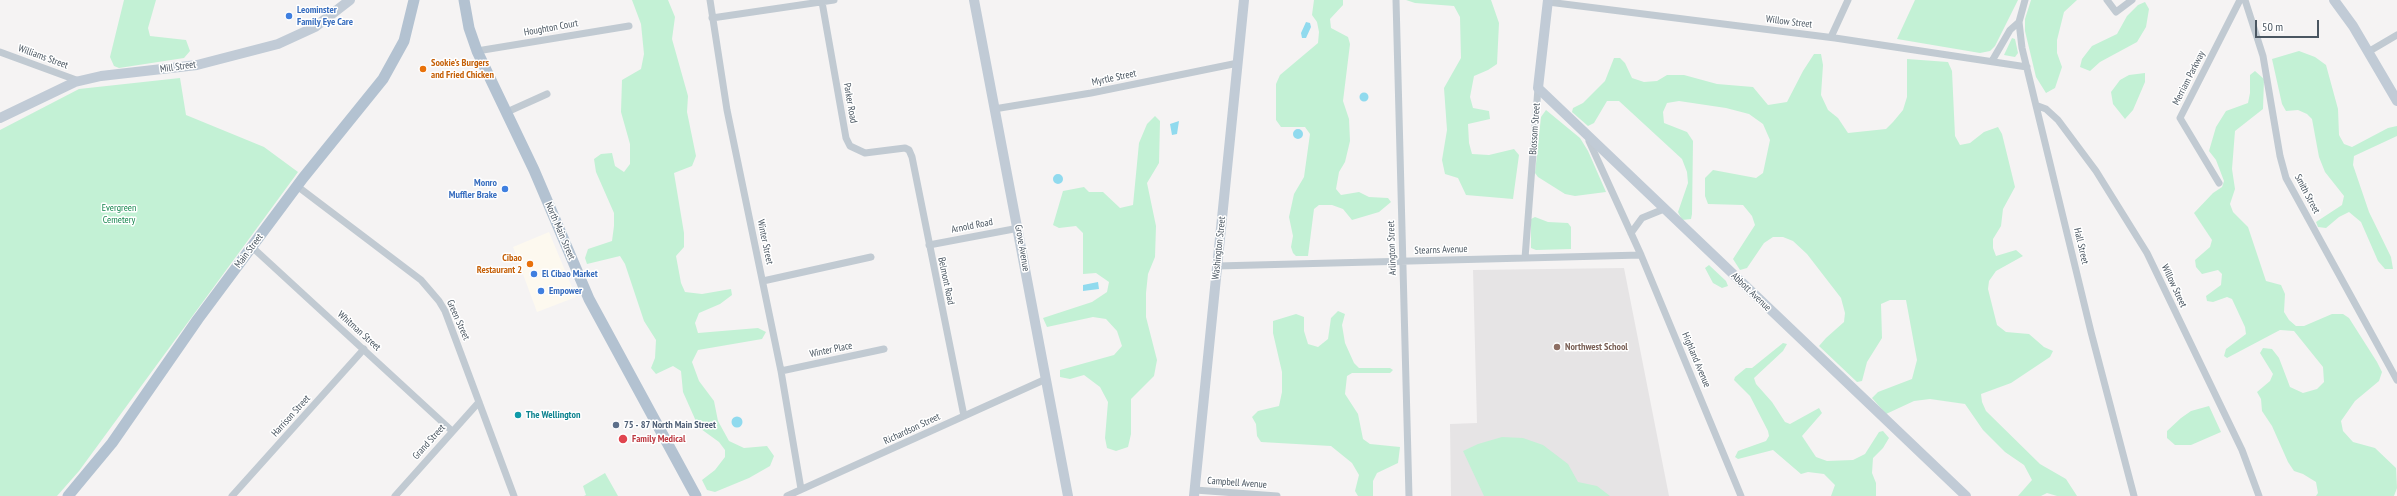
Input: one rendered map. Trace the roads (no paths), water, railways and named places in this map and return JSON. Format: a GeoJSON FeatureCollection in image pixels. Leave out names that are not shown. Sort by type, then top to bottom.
{"type":"FeatureCollection","features":[{"type":"Feature","properties":{"kind":"main road","name":"Main Street"},"geometry":{"type":"LineString","coordinates":[[68,496],[112,443],[198,319],[298,186],[384,79],[404,40],[414,0]]}},
{"type":"Feature","properties":{"kind":"main road","name":"North Main Street"},"geometry":{"type":"LineString","coordinates":[[464,0],[469,28],[477,51],[507,112],[597,315],[696,496]]}},
{"type":"Feature","properties":{"kind":"street","name":"Mill Street"},"geometry":{"type":"LineString","coordinates":[[0,118],[79,81],[101,76],[196,65],[267,47],[297,37],[315,27],[350,0]]}},
{"type":"Feature","properties":{"kind":"street","name":"Winter Street"},"geometry":{"type":"LineString","coordinates":[[710,0],[727,110],[781,371],[801,489]]}},
{"type":"Feature","properties":{"kind":"street"},"geometry":{"type":"LineString","coordinates":[[712,18],[834,0]]}},
{"type":"Feature","properties":{"kind":"street","name":"Grove Avenue"},"geometry":{"type":"LineString","coordinates":[[974,0],[994,109],[1019,228],[1068,496]]}},
{"type":"Feature","properties":{"kind":"street","name":"Washington Street"},"geometry":{"type":"LineString","coordinates":[[1194,493],[1244,0]]}},
{"type":"Feature","properties":{"kind":"street","name":"Arlington Street"},"geometry":{"type":"LineString","coordinates":[[1396,0],[1409,496]]}},
{"type":"Feature","properties":{"kind":"street"},"geometry":{"type":"LineString","coordinates":[[1831,37],[1848,0]]}},
{"type":"Feature","properties":{"kind":"street","name":"Hall Street"},"geometry":{"type":"LineString","coordinates":[[2025,0],[2019,22],[2027,67],[2038,106],[2091,332],[2134,496]]}},
{"type":"Feature","properties":{"kind":"street"},"geometry":{"type":"LineString","coordinates":[[2107,0],[2116,12],[2132,0]]}},
{"type":"Feature","properties":{"kind":"street","name":"Merriam Parkway"},"geometry":{"type":"LineString","coordinates":[[2220,183],[2180,118],[2240,0]]}},
{"type":"Feature","properties":{"kind":"street","name":"Smith Street"},"geometry":{"type":"LineString","coordinates":[[2246,0],[2263,56],[2280,156],[2286,178],[2397,380]]}},
{"type":"Feature","properties":{"kind":"street"},"geometry":{"type":"LineString","coordinates":[[2334,0],[2368,52],[2397,101]]}},
{"type":"Feature","properties":{"kind":"street","name":"Willow Street"},"geometry":{"type":"LineString","coordinates":[[1548,1],[1831,37],[2027,67]]}},
{"type":"Feature","properties":{"kind":"street","name":"Blossom Street"},"geometry":{"type":"LineString","coordinates":[[1525,258],[1538,88],[1548,1]]}},
{"type":"Feature","properties":{"kind":"street","name":"Parker Road"},"geometry":{"type":"LineString","coordinates":[[822,2],[846,138],[850,146],[865,153],[905,148],[909,150]]}},
{"type":"Feature","properties":{"kind":"street"},"geometry":{"type":"LineString","coordinates":[[1992,61],[2010,30],[2019,22]]}},
{"type":"Feature","properties":{"kind":"street","name":"Houghton Court"},"geometry":{"type":"LineString","coordinates":[[477,51],[629,26]]}},
{"type":"Feature","properties":{"kind":"street"},"geometry":{"type":"LineString","coordinates":[[2368,52],[2397,35]]}},
{"type":"Feature","properties":{"kind":"street","name":"Williams Street"},"geometry":{"type":"LineString","coordinates":[[0,52],[79,81]]}},
{"type":"Feature","properties":{"kind":"street","name":"Myrtle Street"},"geometry":{"type":"LineString","coordinates":[[994,109],[1091,93],[1238,63]]}},
{"type":"Feature","properties":{"kind":"street","name":"Abbott Avenue"},"geometry":{"type":"LineString","coordinates":[[1538,88],[1966,496]]}},
{"type":"Feature","properties":{"kind":"street"},"geometry":{"type":"LineString","coordinates":[[507,112],[547,94]]}},
{"type":"Feature","properties":{"kind":"street","name":"Willow Street"},"geometry":{"type":"LineString","coordinates":[[2038,106],[2046,109],[2058,120],[2096,171],[2147,253],[2242,450],[2259,496]]}},
{"type":"Feature","properties":{"kind":"street","name":"Highland Avenue"},"geometry":{"type":"LineString","coordinates":[[1584,132],[1599,158],[1641,255],[1741,496]]}},
{"type":"Feature","properties":{"kind":"street","name":"Belmont Road"},"geometry":{"type":"LineString","coordinates":[[909,150],[964,416]]}},
{"type":"Feature","properties":{"kind":"street","name":"Green Street"},"geometry":{"type":"LineString","coordinates":[[298,186],[421,280],[431,290],[445,311],[514,496]]}},
{"type":"Feature","properties":{"kind":"street"},"geometry":{"type":"LineString","coordinates":[[1631,233],[1642,218],[1664,209]]}},
{"type":"Feature","properties":{"kind":"street","name":"Arnold Road"},"geometry":{"type":"LineString","coordinates":[[929,245],[1019,228]]}},
{"type":"Feature","properties":{"kind":"street","name":"Whitman Street"},"geometry":{"type":"LineString","coordinates":[[252,247],[452,431]]}},
{"type":"Feature","properties":{"kind":"street","name":"Stearns Avenue"},"geometry":{"type":"LineString","coordinates":[[1217,266],[1525,258],[1632,257],[1641,255]]}},
{"type":"Feature","properties":{"kind":"street"},"geometry":{"type":"LineString","coordinates":[[763,281],[871,257]]}},
{"type":"Feature","properties":{"kind":"street","name":"Harrison Street"},"geometry":{"type":"LineString","coordinates":[[232,496],[364,349]]}},
{"type":"Feature","properties":{"kind":"street","name":"Winter Place"},"geometry":{"type":"LineString","coordinates":[[781,371],[884,349]]}},
{"type":"Feature","properties":{"kind":"street","name":"Richardson Street"},"geometry":{"type":"LineString","coordinates":[[787,496],[1046,379]]}},
{"type":"Feature","properties":{"kind":"street","name":"Grand Street"},"geometry":{"type":"LineString","coordinates":[[395,496],[479,402]]}},
{"type":"Feature","properties":{"kind":"street","name":"Campbell Avenue"},"geometry":{"type":"LineString","coordinates":[[1194,493],[1277,496]]}},
{"type":"Feature","properties":{"kind":"water"},"geometry":{"type":"Polygon","coordinates":[[[1306,22],[1310,23],[1311,27],[1306,38],[1302,38],[1301,33],[1306,22]]]}},
{"type":"Feature","properties":{"kind":"water"},"geometry":{"type":"Polygon","coordinates":[[[1364,92],[1369,97],[1364,102],[1359,97],[1364,92]]]}},
{"type":"Feature","properties":{"kind":"water"},"geometry":{"type":"Polygon","coordinates":[[[1179,121],[1177,134],[1172,135],[1170,124],[1179,121]]]}},
{"type":"Feature","properties":{"kind":"water"},"geometry":{"type":"Polygon","coordinates":[[[1296,129],[1300,129],[1302,130],[1302,138],[1296,139],[1293,136],[1293,132],[1296,129]]]}},
{"type":"Feature","properties":{"kind":"water"},"geometry":{"type":"Polygon","coordinates":[[[1056,174],[1060,174],[1063,179],[1060,184],[1056,184],[1053,181],[1053,177],[1056,174]]]}},
{"type":"Feature","properties":{"kind":"water"},"geometry":{"type":"Polygon","coordinates":[[[1098,282],[1099,289],[1083,291],[1083,285],[1098,282]]]}},
{"type":"Feature","properties":{"kind":"water"},"geometry":{"type":"Polygon","coordinates":[[[735,417],[739,417],[741,418],[741,426],[735,427],[732,424],[732,420],[735,417]]]}},
{"type":"Feature","properties":{"kind":"place","name":"Leominster Family Eye Care"},"geometry":{"type":"Point","coordinates":[289,16]}},
{"type":"Feature","properties":{"kind":"place","name":"Sookie's Burgers and Fried Chicken"},"geometry":{"type":"Point","coordinates":[423,69]}},
{"type":"Feature","properties":{"kind":"place","name":"Monro Muffler Brake"},"geometry":{"type":"Point","coordinates":[505,189]}},
{"type":"Feature","properties":{"kind":"place","name":"Cibao Restaurant 2"},"geometry":{"type":"Point","coordinates":[530,264]}},
{"type":"Feature","properties":{"kind":"place","name":"El Cibao Market"},"geometry":{"type":"Point","coordinates":[534,274]}},
{"type":"Feature","properties":{"kind":"place","name":"Empower"},"geometry":{"type":"Point","coordinates":[541,291]}},
{"type":"Feature","properties":{"kind":"place","name":"Northwest School"},"geometry":{"type":"Point","coordinates":[1557,347]}},
{"type":"Feature","properties":{"kind":"place","name":"The Wellington"},"geometry":{"type":"Point","coordinates":[518,415]}},
{"type":"Feature","properties":{"kind":"place","name":"75 - 87 North Main Street"},"geometry":{"type":"Point","coordinates":[616,425]}},
{"type":"Feature","properties":{"kind":"place","name":"Family Medical"},"geometry":{"type":"Point","coordinates":[623,439]}},
{"type":"Feature","properties":{"kind":"park label","name":"Evergreen Cemetery"},"geometry":{"type":"Point","coordinates":[119,214]}}]}
